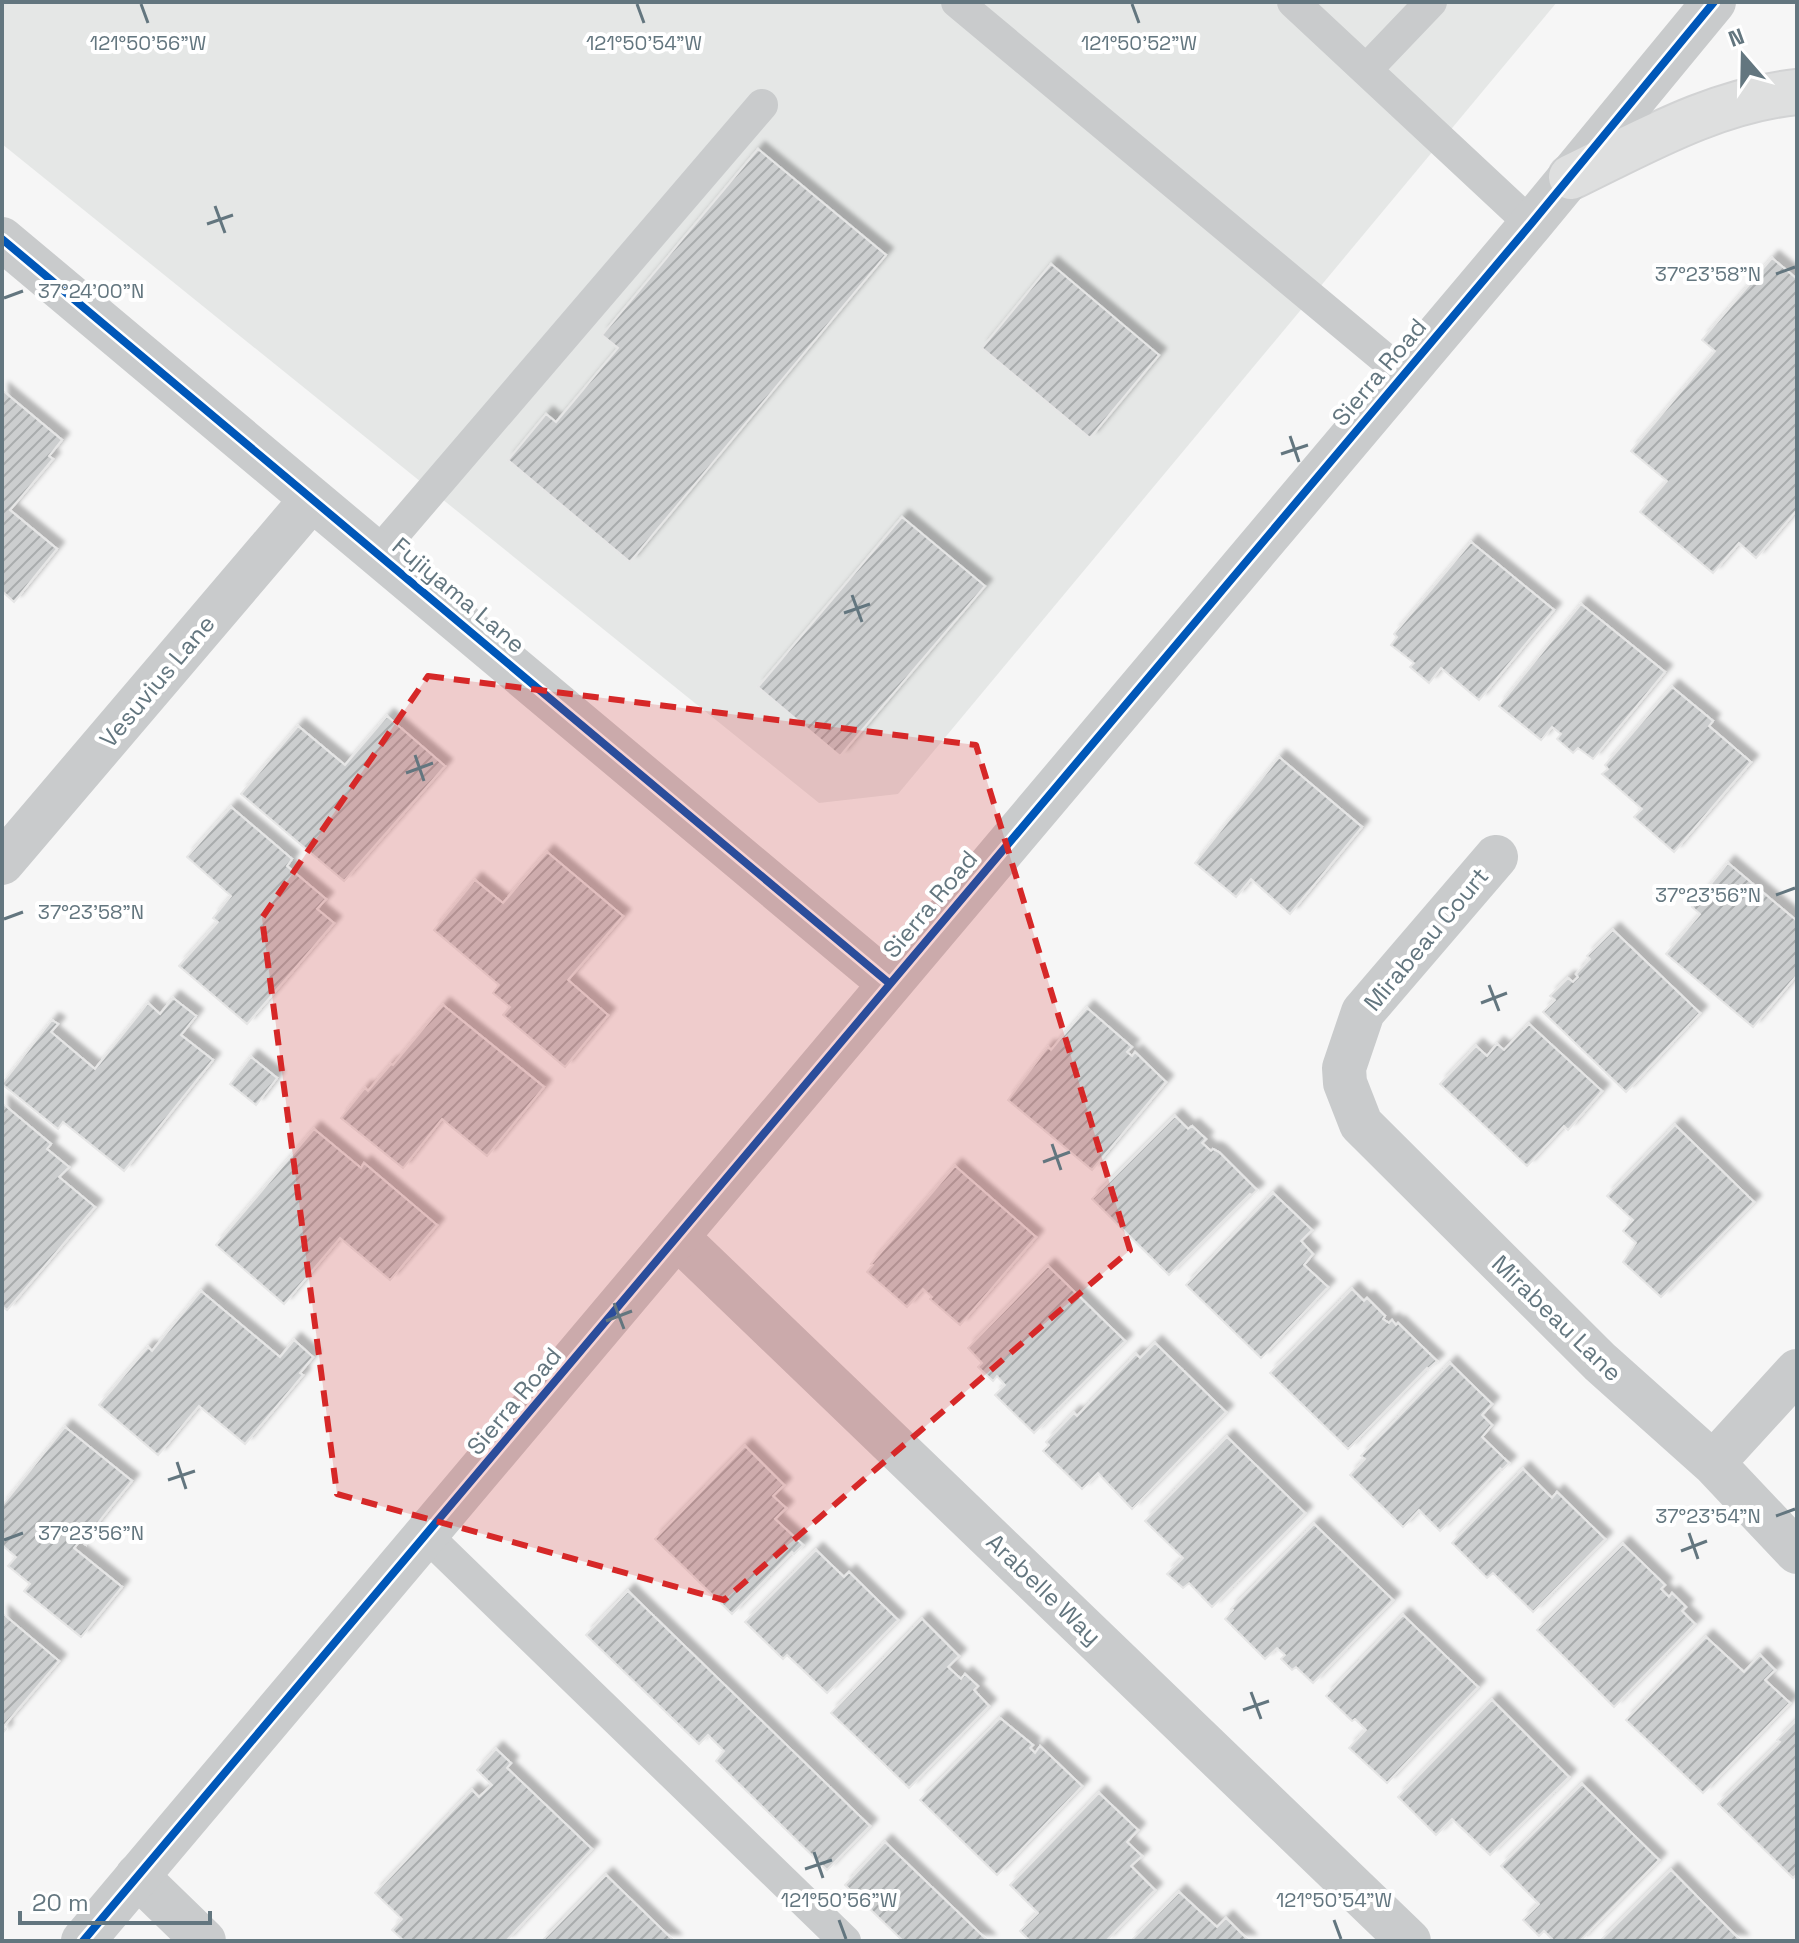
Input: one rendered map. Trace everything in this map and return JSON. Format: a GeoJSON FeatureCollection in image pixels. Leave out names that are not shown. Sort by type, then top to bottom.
{"type":"FeatureCollection","features":[{"type":"Feature","properties":{"kind":"main road"},"geometry":{"type":"LineString","coordinates":[[1571,177],[1696,117],[1765,95],[1797,92]]}},
{"type":"Feature","properties":{"kind":"street","name":"Sierra Road"},"geometry":{"type":"LineString","coordinates":[[83,1941],[1571,177],[1714,2]]}},
{"type":"Feature","properties":{"kind":"street","name":"Fujiyama Lane"},"geometry":{"type":"LineString","coordinates":[[2,239],[889,983]]}},
{"type":"Feature","properties":{"kind":"street","name":"Vesuvius Lane"},"geometry":{"type":"LineString","coordinates":[[2,863],[312,499]]}},
{"type":"Feature","properties":{"kind":"street","name":"Mirabeau Court"},"geometry":{"type":"LineString","coordinates":[[1344,1068],[1363,1012],[1496,857]]}},
{"type":"Feature","properties":{"kind":"street","name":"Mirabeau Lane"},"geometry":{"type":"LineString","coordinates":[[1344,1068],[1345,1083],[1361,1124],[1600,1362],[1713,1463],[1797,1552]]}},
{"type":"Feature","properties":{"kind":"street","name":"Arabelle Way"},"geometry":{"type":"LineString","coordinates":[[678,1238],[1409,1941]]}},
{"type":"Feature","properties":{"kind":"street"},"geometry":{"type":"LineString","coordinates":[[1713,1463],[1797,1371]]}},
{"type":"Feature","properties":{"kind":"street"},"geometry":{"type":"LineString","coordinates":[[137,1876],[204,1941]]}},
{"type":"Feature","properties":{"kind":"lane"},"geometry":{"type":"LineString","coordinates":[[957,2],[1403,374]]}},
{"type":"Feature","properties":{"kind":"lane"},"geometry":{"type":"LineString","coordinates":[[1293,2],[1531,224]]}},
{"type":"Feature","properties":{"kind":"lane"},"geometry":{"type":"LineString","coordinates":[[1366,70],[1431,2]]}},
{"type":"Feature","properties":{"kind":"lane"},"geometry":{"type":"LineString","coordinates":[[378,553],[762,105]]}},
{"type":"Feature","properties":{"kind":"lane"},"geometry":{"type":"LineString","coordinates":[[427,1536],[845,1941]]}},
{"type":"Feature","properties":{"kind":"highlighted area"},"geometry":{"type":"Polygon","coordinates":[[[428,676],[976,745],[1130,1250],[724,1600],[337,1494],[262,918],[428,676]]]}},
{"type":"Feature","properties":{"kind":"shaded area"},"geometry":{"type":"Polygon","coordinates":[[[2,2],[1557,2],[898,794],[819,803],[2,144],[2,2]]]}},
{"type":"Feature","properties":{"kind":"building"},"geometry":{"type":"Polygon","coordinates":[[[758,149],[886,255],[630,562],[508,460],[546,414],[556,422],[618,348],[602,335],[758,149]]]}},
{"type":"Feature","properties":{"kind":"building"},"geometry":{"type":"Polygon","coordinates":[[[1772,258],[1797,279],[1797,510],[1756,558],[1739,543],[1713,573],[1640,512],[1667,481],[1631,451],[1715,351],[1702,340],[1772,258]]]}},
{"type":"Feature","properties":{"kind":"building"},"geometry":{"type":"Polygon","coordinates":[[[1051,264],[1159,355],[1090,438],[982,348],[1051,264]]]}},
{"type":"Feature","properties":{"kind":"building"},"geometry":{"type":"Polygon","coordinates":[[[2,390],[62,440],[49,456],[53,459],[10,510],[57,549],[14,602],[2,591],[2,390]]]}},
{"type":"Feature","properties":{"kind":"building"},"geometry":{"type":"Polygon","coordinates":[[[902,517],[985,586],[840,756],[758,687],[902,517]]]}},
{"type":"Feature","properties":{"kind":"building"},"geometry":{"type":"Polygon","coordinates":[[[1471,542],[1554,610],[1479,700],[1441,668],[1429,683],[1410,667],[1414,663],[1391,645],[1397,637],[1394,634],[1471,542]]]}},
{"type":"Feature","properties":{"kind":"building"},"geometry":{"type":"Polygon","coordinates":[[[1581,604],[1665,672],[1593,759],[1578,748],[1573,753],[1557,739],[1561,734],[1552,727],[1541,740],[1499,706],[1581,604]]]}},
{"type":"Feature","properties":{"kind":"building"},"geometry":{"type":"Polygon","coordinates":[[[1672,687],[1713,721],[1709,726],[1751,762],[1674,852],[1634,817],[1642,809],[1602,774],[1608,769],[1605,765],[1672,687]]]}},
{"type":"Feature","properties":{"kind":"building"},"geometry":{"type":"Polygon","coordinates":[[[387,716],[445,766],[344,881],[241,794],[298,726],[345,765],[387,716]]]}},
{"type":"Feature","properties":{"kind":"building"},"geometry":{"type":"Polygon","coordinates":[[[1279,757],[1362,827],[1290,914],[1251,879],[1236,897],[1195,863],[1279,757]]]}},
{"type":"Feature","properties":{"kind":"building"},"geometry":{"type":"Polygon","coordinates":[[[231,807],[292,859],[287,866],[326,899],[317,909],[334,923],[247,1024],[179,966],[218,922],[213,918],[231,896],[187,857],[231,807]]]}},
{"type":"Feature","properties":{"kind":"building"},"geometry":{"type":"Polygon","coordinates":[[[547,852],[623,916],[568,980],[608,1015],[565,1067],[503,1015],[510,1007],[493,993],[499,985],[434,930],[475,880],[503,903],[547,852]]]}},
{"type":"Feature","properties":{"kind":"building"},"geometry":{"type":"Polygon","coordinates":[[[1728,863],[1797,921],[1797,975],[1753,1027],[1666,954],[1700,914],[1692,907],[1728,863]]]}},
{"type":"Feature","properties":{"kind":"building"},"geometry":{"type":"Polygon","coordinates":[[[1613,930],[1700,1013],[1626,1092],[1543,1012],[1555,1000],[1550,996],[1568,978],[1573,982],[1578,977],[1576,974],[1590,959],[1587,956],[1613,930]]]}},
{"type":"Feature","properties":{"kind":"building"},"geometry":{"type":"Polygon","coordinates":[[[173,998],[196,1016],[181,1035],[213,1060],[124,1171],[63,1122],[58,1129],[2,1084],[52,1020],[58,1024],[51,1032],[95,1069],[148,1003],[160,1014],[173,998]]]}},
{"type":"Feature","properties":{"kind":"building"},"geometry":{"type":"Polygon","coordinates":[[[443,1005],[544,1087],[487,1156],[442,1119],[403,1168],[341,1118],[365,1088],[368,1091],[393,1065],[443,1005]]]}},
{"type":"Feature","properties":{"kind":"building"},"geometry":{"type":"Polygon","coordinates":[[[1087,1008],[1132,1047],[1127,1052],[1132,1056],[1135,1052],[1166,1082],[1092,1170],[1008,1100],[1048,1047],[1051,1050],[1087,1008]]]}},
{"type":"Feature","properties":{"kind":"building"},"geometry":{"type":"Polygon","coordinates":[[[1529,1024],[1602,1091],[1568,1130],[1564,1126],[1527,1166],[1440,1084],[1476,1046],[1487,1056],[1497,1044],[1504,1050],[1529,1024]]]}},
{"type":"Feature","properties":{"kind":"building"},"geometry":{"type":"Polygon","coordinates":[[[251,1057],[277,1078],[256,1105],[230,1084],[251,1057]]]}},
{"type":"Feature","properties":{"kind":"building"},"geometry":{"type":"Polygon","coordinates":[[[2,1103],[51,1144],[47,1149],[69,1167],[59,1177],[95,1207],[7,1310],[2,1306],[2,1103]]]}},
{"type":"Feature","properties":{"kind":"building"},"geometry":{"type":"Polygon","coordinates":[[[1175,1116],[1188,1129],[1192,1126],[1206,1139],[1202,1143],[1211,1151],[1219,1152],[1257,1190],[1169,1275],[1092,1199],[1175,1116]]]}},
{"type":"Feature","properties":{"kind":"building"},"geometry":{"type":"Polygon","coordinates":[[[1675,1125],[1754,1202],[1661,1297],[1623,1262],[1636,1243],[1623,1231],[1633,1220],[1607,1196],[1675,1125]]]}},
{"type":"Feature","properties":{"kind":"building"},"geometry":{"type":"Polygon","coordinates":[[[314,1129],[361,1168],[364,1163],[437,1225],[390,1280],[340,1238],[284,1304],[216,1245],[314,1129]]]}},
{"type":"Feature","properties":{"kind":"building"},"geometry":{"type":"Polygon","coordinates":[[[955,1166],[1036,1237],[960,1325],[923,1289],[907,1307],[867,1272],[955,1166]]]}},
{"type":"Feature","properties":{"kind":"building"},"geometry":{"type":"Polygon","coordinates":[[[1273,1193],[1312,1230],[1301,1241],[1313,1254],[1304,1265],[1328,1287],[1261,1358],[1186,1285],[1273,1193]]]}},
{"type":"Feature","properties":{"kind":"building"},"geometry":{"type":"Polygon","coordinates":[[[1048,1266],[1125,1341],[1034,1433],[995,1395],[1005,1385],[997,1376],[993,1381],[978,1367],[982,1363],[968,1348],[1048,1266]]]}},
{"type":"Feature","properties":{"kind":"building"},"geometry":{"type":"Polygon","coordinates":[[[1352,1289],[1364,1301],[1367,1298],[1385,1316],[1383,1319],[1389,1323],[1392,1320],[1396,1325],[1398,1323],[1437,1361],[1348,1449],[1270,1373],[1352,1289]]]}},
{"type":"Feature","properties":{"kind":"building"},"geometry":{"type":"Polygon","coordinates":[[[201,1291],[280,1357],[294,1340],[313,1357],[300,1373],[303,1375],[245,1444],[199,1406],[158,1455],[99,1405],[148,1347],[152,1351],[201,1291]]]}},
{"type":"Feature","properties":{"kind":"building"},"geometry":{"type":"Polygon","coordinates":[[[1155,1343],[1226,1412],[1132,1509],[1098,1473],[1082,1489],[1043,1451],[1049,1445],[1046,1442],[1074,1413],[1077,1416],[1136,1354],[1140,1358],[1155,1343]]]}},
{"type":"Feature","properties":{"kind":"building"},"geometry":{"type":"Polygon","coordinates":[[[1450,1363],[1492,1404],[1482,1415],[1492,1425],[1482,1437],[1509,1463],[1502,1470],[1500,1468],[1440,1531],[1419,1510],[1403,1527],[1350,1475],[1365,1459],[1361,1456],[1450,1363]]]}},
{"type":"Feature","properties":{"kind":"building"},"geometry":{"type":"Polygon","coordinates":[[[65,1427],[132,1481],[92,1530],[95,1533],[86,1545],[80,1541],[74,1548],[122,1587],[81,1637],[24,1591],[30,1584],[8,1566],[16,1557],[2,1545],[2,1506],[65,1427]]]}},
{"type":"Feature","properties":{"kind":"building"},"geometry":{"type":"Polygon","coordinates":[[[1227,1437],[1305,1513],[1212,1607],[1189,1583],[1183,1588],[1167,1574],[1183,1558],[1145,1521],[1227,1437]]]}},
{"type":"Feature","properties":{"kind":"building"},"geometry":{"type":"Polygon","coordinates":[[[745,1446],[784,1485],[773,1496],[786,1508],[775,1519],[803,1545],[794,1554],[792,1552],[732,1614],[655,1539],[745,1446]]]}},
{"type":"Feature","properties":{"kind":"building"},"geometry":{"type":"Polygon","coordinates":[[[1523,1469],[1552,1498],[1557,1492],[1605,1539],[1533,1612],[1493,1573],[1487,1578],[1452,1543],[1523,1469]]]}},
{"type":"Feature","properties":{"kind":"building"},"geometry":{"type":"Polygon","coordinates":[[[1314,1524],[1393,1600],[1313,1683],[1296,1667],[1292,1670],[1281,1659],[1285,1655],[1277,1648],[1265,1659],[1225,1619],[1231,1609],[1314,1524]]]}},
{"type":"Feature","properties":{"kind":"building"},"geometry":{"type":"Polygon","coordinates":[[[1623,1544],[1665,1585],[1661,1589],[1669,1597],[1672,1593],[1686,1607],[1682,1611],[1695,1624],[1614,1707],[1537,1630],[1623,1544]]]}},
{"type":"Feature","properties":{"kind":"building"},"geometry":{"type":"Polygon","coordinates":[[[816,1550],[844,1577],[849,1572],[898,1620],[827,1693],[787,1655],[783,1659],[745,1622],[816,1550]]]}},
{"type":"Feature","properties":{"kind":"building"},"geometry":{"type":"Polygon","coordinates":[[[628,1591],[870,1826],[827,1870],[716,1761],[724,1751],[708,1735],[699,1744],[586,1635],[628,1591]]]}},
{"type":"Feature","properties":{"kind":"building"},"geometry":{"type":"Polygon","coordinates":[[[2,1613],[59,1661],[3,1727],[6,1729],[2,1734],[2,1613]]]}},
{"type":"Feature","properties":{"kind":"building"},"geometry":{"type":"Polygon","coordinates":[[[1403,1615],[1478,1687],[1387,1783],[1349,1748],[1366,1730],[1326,1696],[1403,1615]]]}},
{"type":"Feature","properties":{"kind":"building"},"geometry":{"type":"Polygon","coordinates":[[[922,1619],[959,1656],[948,1667],[961,1679],[965,1674],[978,1686],[974,1690],[989,1706],[909,1788],[831,1713],[922,1619]]]}},
{"type":"Feature","properties":{"kind":"building"},"geometry":{"type":"Polygon","coordinates":[[[1706,1637],[1744,1672],[1760,1655],[1775,1670],[1765,1680],[1790,1703],[1703,1793],[1626,1720],[1706,1637]]]}},
{"type":"Feature","properties":{"kind":"building"},"geometry":{"type":"Polygon","coordinates":[[[1492,1700],[1569,1777],[1490,1855],[1452,1819],[1436,1835],[1398,1797],[1492,1700]]]}},
{"type":"Feature","properties":{"kind":"building"},"geometry":{"type":"Polygon","coordinates":[[[1000,1718],[1033,1745],[1030,1748],[1035,1753],[1040,1746],[1082,1786],[997,1875],[920,1800],[1000,1718]]]}},
{"type":"Feature","properties":{"kind":"building"},"geometry":{"type":"Polygon","coordinates":[[[1797,1720],[1797,1874],[1793,1878],[1718,1804],[1780,1742],[1777,1740],[1797,1720]]]}},
{"type":"Feature","properties":{"kind":"building"},"geometry":{"type":"Polygon","coordinates":[[[496,1749],[511,1763],[507,1768],[592,1849],[506,1941],[404,1941],[392,1930],[402,1919],[375,1893],[472,1790],[479,1797],[492,1785],[477,1770],[496,1749]]]}},
{"type":"Feature","properties":{"kind":"building"},"geometry":{"type":"Polygon","coordinates":[[[1582,1784],[1659,1860],[1580,1941],[1554,1941],[1544,1931],[1539,1936],[1523,1920],[1539,1904],[1501,1866],[1582,1784]]]}},
{"type":"Feature","properties":{"kind":"building"},"geometry":{"type":"Polygon","coordinates":[[[1099,1793],[1138,1830],[1127,1842],[1142,1856],[1131,1866],[1155,1890],[1106,1941],[1030,1941],[1020,1931],[1038,1913],[1010,1885],[1099,1793]]]}},
{"type":"Feature","properties":{"kind":"building"},"geometry":{"type":"Polygon","coordinates":[[[885,1842],[988,1941],[903,1941],[845,1885],[885,1842]]]}},
{"type":"Feature","properties":{"kind":"building"},"geometry":{"type":"Polygon","coordinates":[[[1671,1870],[1741,1941],[1600,1941],[1671,1870]]]}},
{"type":"Feature","properties":{"kind":"building"},"geometry":{"type":"Polygon","coordinates":[[[606,1875],[674,1941],[542,1941],[606,1875]]]}},
{"type":"Feature","properties":{"kind":"building"},"geometry":{"type":"Polygon","coordinates":[[[1179,1892],[1217,1927],[1226,1918],[1249,1941],[1131,1941],[1179,1892]]]}},
{"type":"Feature","properties":{"kind":"cycle path"},"geometry":{"type":"LineString","coordinates":[[83,1941],[1531,224],[1714,2]]}},
{"type":"Feature","properties":{"kind":"cycle path"},"geometry":{"type":"LineString","coordinates":[[2,239],[889,983]]}}]}
